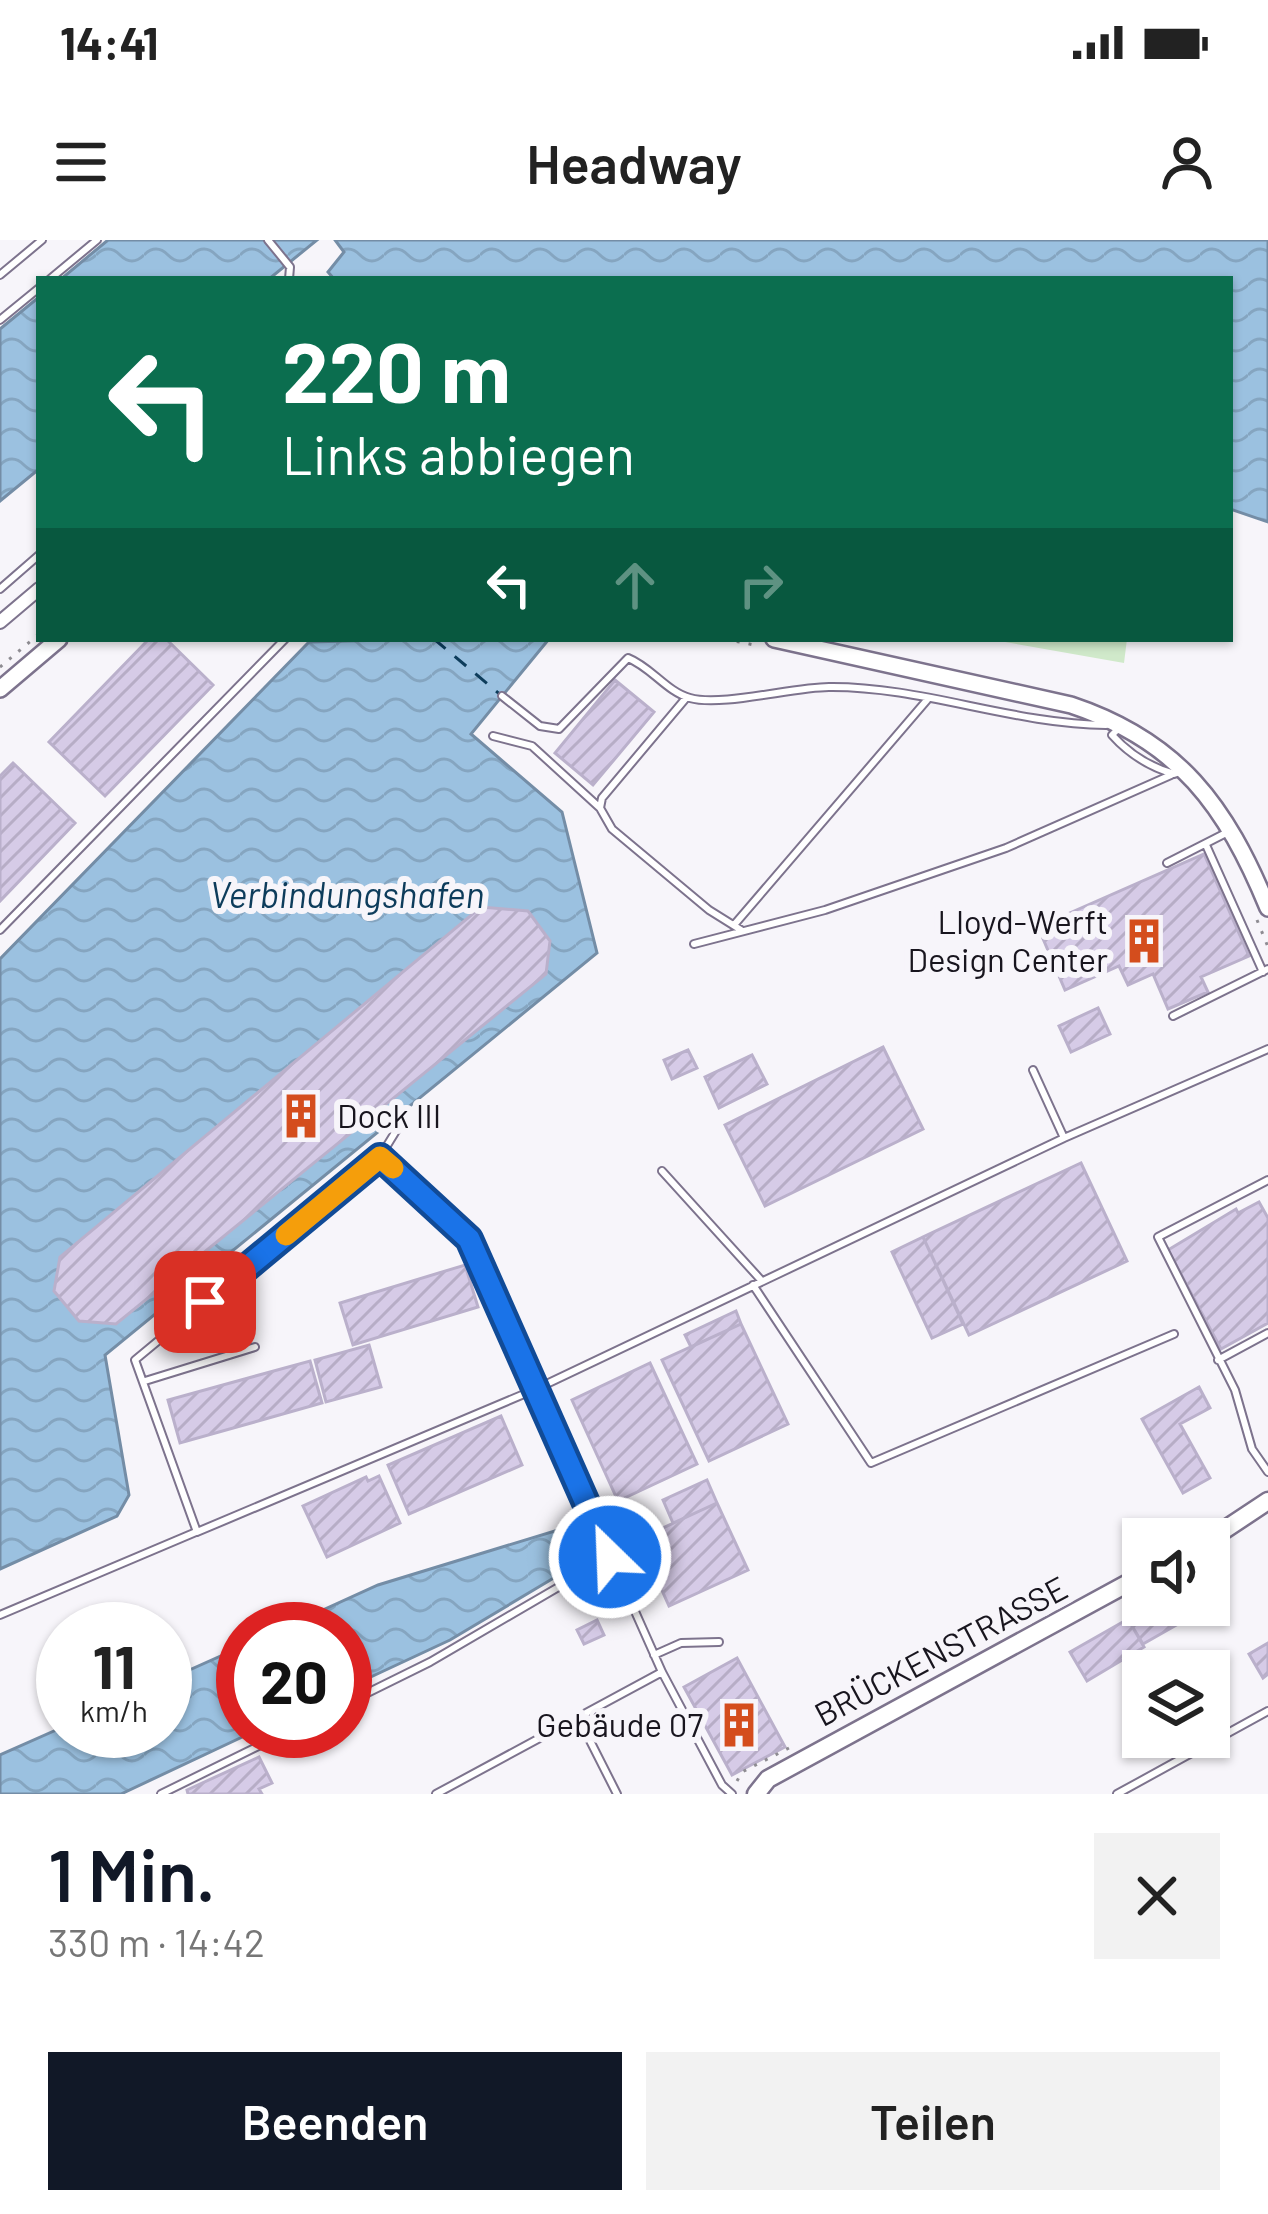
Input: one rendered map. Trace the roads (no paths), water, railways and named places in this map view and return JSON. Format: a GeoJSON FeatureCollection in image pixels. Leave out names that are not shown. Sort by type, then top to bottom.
{"type":"FeatureCollection","features":[{"type":"Feature","properties":{"kind":"main road"},"geometry":{"type":"LineString","coordinates":[[1230,1526],[1268,1501]]}},
{"type":"Feature","properties":{"kind":"main road","name":"BRÜCKENSTRASSE"},"geometry":{"type":"LineString","coordinates":[[762,1786],[1122,1588]]}},
{"type":"Feature","properties":{"kind":"street"},"geometry":{"type":"LineString","coordinates":[[0,622],[36,592]]}},
{"type":"Feature","properties":{"kind":"street"},"geometry":{"type":"LineString","coordinates":[[0,689],[55,642]]}},
{"type":"Feature","properties":{"kind":"street"},"geometry":{"type":"LineString","coordinates":[[788,642],[1071,705],[1144,737],[1201,786],[1231,830],[1268,908]]}},
{"type":"Feature","properties":{"kind":"lane"},"geometry":{"type":"LineString","coordinates":[[0,274],[41,240]]}},
{"type":"Feature","properties":{"kind":"lane"},"geometry":{"type":"LineString","coordinates":[[54,276],[97,240]]}},
{"type":"Feature","properties":{"kind":"lane"},"geometry":{"type":"LineString","coordinates":[[268,240],[290,267],[289,276]]}},
{"type":"Feature","properties":{"kind":"lane"},"geometry":{"type":"LineString","coordinates":[[0,320],[36,290]]}},
{"type":"Feature","properties":{"kind":"lane"},"geometry":{"type":"LineString","coordinates":[[0,589],[36,558]]}},
{"type":"Feature","properties":{"kind":"lane"},"geometry":{"type":"LineString","coordinates":[[0,930],[282,642]]}},
{"type":"Feature","properties":{"kind":"lane"},"geometry":{"type":"LineString","coordinates":[[502,696],[540,726],[559,729],[628,658],[686,698],[828,686],[1065,724],[1122,725]]}},
{"type":"Feature","properties":{"kind":"lane"},"geometry":{"type":"LineString","coordinates":[[600,808],[602,798],[686,698]]}},
{"type":"Feature","properties":{"kind":"lane"},"geometry":{"type":"LineString","coordinates":[[734,925],[927,700]]}},
{"type":"Feature","properties":{"kind":"lane"},"geometry":{"type":"LineString","coordinates":[[494,736],[532,746],[600,808],[612,830],[742,932]]}},
{"type":"Feature","properties":{"kind":"lane"},"geometry":{"type":"LineString","coordinates":[[694,944],[825,910],[1006,848],[1180,772]]}},
{"type":"Feature","properties":{"kind":"lane"},"geometry":{"type":"LineString","coordinates":[[1168,863],[1231,830]]}},
{"type":"Feature","properties":{"kind":"lane"},"geometry":{"type":"LineString","coordinates":[[1173,1016],[1265,970],[1206,845]]}},
{"type":"Feature","properties":{"kind":"lane"},"geometry":{"type":"LineString","coordinates":[[0,1615],[536,1390],[1064,1138],[1268,1049]]}},
{"type":"Feature","properties":{"kind":"lane"},"geometry":{"type":"LineString","coordinates":[[1033,1070],[1064,1138]]}},
{"type":"Feature","properties":{"kind":"lane"},"geometry":{"type":"LineString","coordinates":[[197,1532],[135,1360],[380,1157],[399,1126]]}},
{"type":"Feature","properties":{"kind":"lane"},"geometry":{"type":"LineString","coordinates":[[380,1157],[469,1239],[654,1655],[726,1793]]}},
{"type":"Feature","properties":{"kind":"lane"},"geometry":{"type":"LineString","coordinates":[[662,1171],[757,1283],[872,1463],[1174,1334]]}},
{"type":"Feature","properties":{"kind":"lane"},"geometry":{"type":"LineString","coordinates":[[1268,1180],[1157,1238],[1235,1390],[1252,1449],[1268,1472]]}},
{"type":"Feature","properties":{"kind":"lane"},"geometry":{"type":"LineString","coordinates":[[1218,1360],[1264,1335],[1268,1344]]}},
{"type":"Feature","properties":{"kind":"lane"},"geometry":{"type":"LineString","coordinates":[[145,1381],[255,1347]]}},
{"type":"Feature","properties":{"kind":"lane"},"geometry":{"type":"LineString","coordinates":[[372,1691],[610,1557]]}},
{"type":"Feature","properties":{"kind":"lane"},"geometry":{"type":"LineString","coordinates":[[654,1655],[681,1643],[719,1642]]}},
{"type":"Feature","properties":{"kind":"lane"},"geometry":{"type":"LineString","coordinates":[[436,1794],[662,1672]]}},
{"type":"Feature","properties":{"kind":"lane"},"geometry":{"type":"LineString","coordinates":[[1117,1794],[1268,1711]]}},
{"type":"Feature","properties":{"kind":"lane"},"geometry":{"type":"LineString","coordinates":[[578,1717],[617,1794]]}},
{"type":"Feature","properties":{"kind":"lane"},"geometry":{"type":"LineString","coordinates":[[161,1794],[235,1758]]}},
{"type":"Feature","properties":{"kind":"water"},"geometry":{"type":"Polygon","coordinates":[[[108,240],[317,240],[273,276],[65,276],[108,240]]]}},
{"type":"Feature","properties":{"kind":"water"},"geometry":{"type":"Polygon","coordinates":[[[335,240],[1268,240],[1268,522],[1233,510],[1233,276],[331,276],[328,272],[344,252],[335,240]]]}},
{"type":"Feature","properties":{"kind":"water"},"geometry":{"type":"Polygon","coordinates":[[[36,299],[36,471],[0,501],[0,329],[36,299]]]}},
{"type":"Feature","properties":{"kind":"water","name":"Verbindungshafen"},"geometry":{"type":"Polygon","coordinates":[[[309,642],[547,642],[471,734],[562,812],[597,953],[105,1355],[129,1495],[117,1516],[0,1569],[0,959],[309,642]]]}},
{"type":"Feature","properties":{"kind":"water"},"geometry":{"type":"Polygon","coordinates":[[[581,1523],[594,1554],[450,1640],[372,1676],[372,1602],[341,1602],[378,1585],[581,1523]]]}},
{"type":"Feature","properties":{"kind":"water"},"geometry":{"type":"Polygon","coordinates":[[[216,1658],[216,1749],[121,1794],[0,1794],[0,1755],[36,1739],[36,1758],[192,1758],[192,1669],[216,1658]]]}},
{"type":"Feature","properties":{"kind":"place","name":"Lloyd-Werft Design Center"},"geometry":{"type":"Point","coordinates":[1144,941]}},
{"type":"Feature","properties":{"kind":"place","name":"Dock III"},"geometry":{"type":"Point","coordinates":[301,1116]}},
{"type":"Feature","properties":{"kind":"place","name":"Gebäude 07"},"geometry":{"type":"Point","coordinates":[739,1725]}}]}
